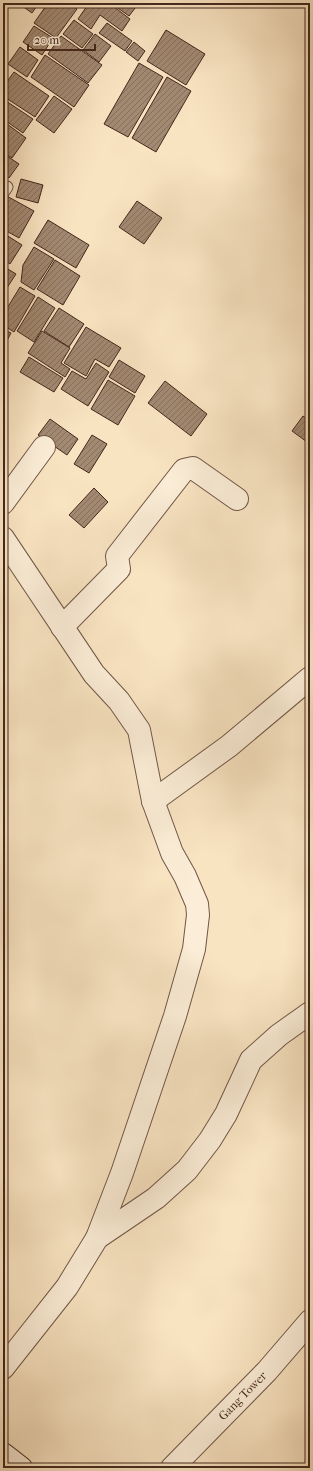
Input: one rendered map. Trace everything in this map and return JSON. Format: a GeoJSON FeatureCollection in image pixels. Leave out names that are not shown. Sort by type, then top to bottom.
{"type":"FeatureCollection","features":[{"type":"Feature","properties":{"kind":"street"},"geometry":{"type":"LineString","coordinates":[[3,503],[44,447]]}},
{"type":"Feature","properties":{"kind":"street"},"geometry":{"type":"LineString","coordinates":[[62,627],[119,569],[117,556],[184,470],[192,468],[237,499]]}},
{"type":"Feature","properties":{"kind":"street"},"geometry":{"type":"LineString","coordinates":[[3,538],[94,674],[119,701],[139,730],[153,801],[172,853],[185,876],[197,904],[198,915],[194,949],[175,1016],[144,1111],[97,1238],[67,1287],[3,1368]]}},
{"type":"Feature","properties":{"kind":"street"},"geometry":{"type":"LineString","coordinates":[[153,801],[230,746],[310,678]]}},
{"type":"Feature","properties":{"kind":"street"},"geometry":{"type":"LineString","coordinates":[[97,1238],[156,1198],[188,1170],[210,1140],[226,1114],[250,1060],[279,1035],[310,1013]]}},
{"type":"Feature","properties":{"kind":"street","name":"Gang Tower"},"geometry":{"type":"LineString","coordinates":[[172,1468],[267,1371],[310,1321]]}},
{"type":"Feature","properties":{"kind":"building"},"geometry":{"type":"Polygon","coordinates":[[[18,3],[39,3],[32,13],[18,3]]]}},
{"type":"Feature","properties":{"kind":"building"},"geometry":{"type":"Polygon","coordinates":[[[48,3],[68,3],[77,9],[56,38],[34,23],[48,3]]]}},
{"type":"Feature","properties":{"kind":"building"},"geometry":{"type":"Polygon","coordinates":[[[89,3],[109,3],[130,19],[122,31],[100,15],[91,29],[78,19],[89,3]]]}},
{"type":"Feature","properties":{"kind":"building"},"geometry":{"type":"Polygon","coordinates":[[[111,3],[139,3],[129,16],[111,3]]]}},
{"type":"Feature","properties":{"kind":"building"},"geometry":{"type":"Polygon","coordinates":[[[74,20],[93,34],[82,48],[63,34],[74,20]]]}},
{"type":"Feature","properties":{"kind":"building"},"geometry":{"type":"Polygon","coordinates":[[[107,23],[132,41],[125,51],[99,33],[107,23]]]}},
{"type":"Feature","properties":{"kind":"building"},"geometry":{"type":"Polygon","coordinates":[[[34,26],[53,38],[42,55],[23,42],[34,26]]]}},
{"type":"Feature","properties":{"kind":"building"},"geometry":{"type":"Polygon","coordinates":[[[166,30],[205,54],[186,85],[147,61],[166,30]]]}},
{"type":"Feature","properties":{"kind":"building"},"geometry":{"type":"Polygon","coordinates":[[[95,34],[111,46],[99,62],[83,50],[95,34]]]}},
{"type":"Feature","properties":{"kind":"building"},"geometry":{"type":"Polygon","coordinates":[[[61,36],[102,65],[88,83],[48,54],[61,36]]]}},
{"type":"Feature","properties":{"kind":"building"},"geometry":{"type":"Polygon","coordinates":[[[134,42],[145,51],[138,61],[126,52],[134,42]]]}},
{"type":"Feature","properties":{"kind":"building"},"geometry":{"type":"Polygon","coordinates":[[[20,47],[38,60],[27,77],[8,64],[20,47]]]}},
{"type":"Feature","properties":{"kind":"building"},"geometry":{"type":"Polygon","coordinates":[[[45,55],[89,85],[74,107],[31,77],[45,55]]]}},
{"type":"Feature","properties":{"kind":"building"},"geometry":{"type":"Polygon","coordinates":[[[139,63],[163,77],[128,137],[104,124],[139,63]]]}},
{"type":"Feature","properties":{"kind":"building"},"geometry":{"type":"Polygon","coordinates":[[[14,72],[49,96],[35,117],[3,96],[3,87],[14,72]]]}},
{"type":"Feature","properties":{"kind":"building"},"geometry":{"type":"Polygon","coordinates":[[[167,77],[191,91],[156,152],[132,138],[167,77]]]}},
{"type":"Feature","properties":{"kind":"building"},"geometry":{"type":"Polygon","coordinates":[[[54,96],[72,109],[54,133],[36,120],[54,96]]]}},
{"type":"Feature","properties":{"kind":"building"},"geometry":{"type":"Polygon","coordinates":[[[3,99],[33,119],[23,133],[3,119],[3,99]]]}},
{"type":"Feature","properties":{"kind":"building"},"geometry":{"type":"Polygon","coordinates":[[[3,121],[26,138],[12,158],[3,152],[3,121]]]}},
{"type":"Feature","properties":{"kind":"building"},"geometry":{"type":"Polygon","coordinates":[[[7,156],[19,164],[9,178],[3,173],[3,162],[7,156]]]}},
{"type":"Feature","properties":{"kind":"building"},"geometry":{"type":"Polygon","coordinates":[[[21,179],[43,185],[38,203],[16,197],[21,179]]]}},
{"type":"Feature","properties":{"kind":"building"},"geometry":{"type":"Polygon","coordinates":[[[3,194],[34,211],[19,238],[3,229],[3,194]]]}},
{"type":"Feature","properties":{"kind":"building"},"geometry":{"type":"Polygon","coordinates":[[[137,201],[162,218],[144,244],[119,227],[137,201]]]}},
{"type":"Feature","properties":{"kind":"building"},"geometry":{"type":"Polygon","coordinates":[[[48,220],[89,245],[76,268],[34,243],[48,220]]]}},
{"type":"Feature","properties":{"kind":"building"},"geometry":{"type":"Polygon","coordinates":[[[3,233],[22,245],[10,264],[3,259],[3,233]]]}},
{"type":"Feature","properties":{"kind":"building"},"geometry":{"type":"Polygon","coordinates":[[[34,247],[54,259],[34,290],[21,282],[23,265],[34,247]]]}},
{"type":"Feature","properties":{"kind":"building"},"geometry":{"type":"Polygon","coordinates":[[[55,260],[80,276],[63,305],[37,289],[55,260]]]}},
{"type":"Feature","properties":{"kind":"building"},"geometry":{"type":"Polygon","coordinates":[[[3,266],[16,274],[3,294],[3,266]]]}},
{"type":"Feature","properties":{"kind":"building"},"geometry":{"type":"Polygon","coordinates":[[[20,287],[35,296],[14,332],[3,325],[3,315],[20,287]]]}},
{"type":"Feature","properties":{"kind":"building"},"geometry":{"type":"Polygon","coordinates":[[[38,297],[55,308],[34,342],[17,331],[38,297]]]}},
{"type":"Feature","properties":{"kind":"building"},"geometry":{"type":"Polygon","coordinates":[[[59,308],[84,324],[69,347],[44,331],[59,308]]]}},
{"type":"Feature","properties":{"kind":"building"},"geometry":{"type":"Polygon","coordinates":[[[86,327],[121,348],[109,367],[95,359],[86,376],[64,363],[86,327]]]}},
{"type":"Feature","properties":{"kind":"building"},"geometry":{"type":"Polygon","coordinates":[[[3,329],[11,333],[3,348],[3,329]]]}},
{"type":"Feature","properties":{"kind":"building"},"geometry":{"type":"Polygon","coordinates":[[[42,331],[70,348],[61,363],[70,369],[65,377],[28,353],[42,331]]]}},
{"type":"Feature","properties":{"kind":"building"},"geometry":{"type":"Polygon","coordinates":[[[29,357],[63,378],[54,392],[20,372],[29,357]]]}},
{"type":"Feature","properties":{"kind":"building"},"geometry":{"type":"Polygon","coordinates":[[[119,360],[145,376],[135,393],[109,377],[119,360]]]}},
{"type":"Feature","properties":{"kind":"building"},"geometry":{"type":"Polygon","coordinates":[[[96,363],[109,372],[88,406],[61,389],[72,371],[86,379],[96,363]]]}},
{"type":"Feature","properties":{"kind":"building"},"geometry":{"type":"Polygon","coordinates":[[[108,380],[135,396],[118,425],[91,409],[108,380]]]}},
{"type":"Feature","properties":{"kind":"building"},"geometry":{"type":"Polygon","coordinates":[[[165,381],[207,414],[191,436],[148,403],[165,381]]]}},
{"type":"Feature","properties":{"kind":"building"},"geometry":{"type":"Polygon","coordinates":[[[303,416],[310,421],[310,437],[307,442],[292,431],[303,416]]]}},
{"type":"Feature","properties":{"kind":"building"},"geometry":{"type":"Polygon","coordinates":[[[50,419],[78,439],[67,455],[38,435],[50,419]]]}},
{"type":"Feature","properties":{"kind":"building"},"geometry":{"type":"Polygon","coordinates":[[[92,435],[107,444],[89,473],[74,464],[92,435]]]}},
{"type":"Feature","properties":{"kind":"building"},"geometry":{"type":"Polygon","coordinates":[[[94,488],[108,502],[84,528],[69,515],[94,488]]]}}]}
